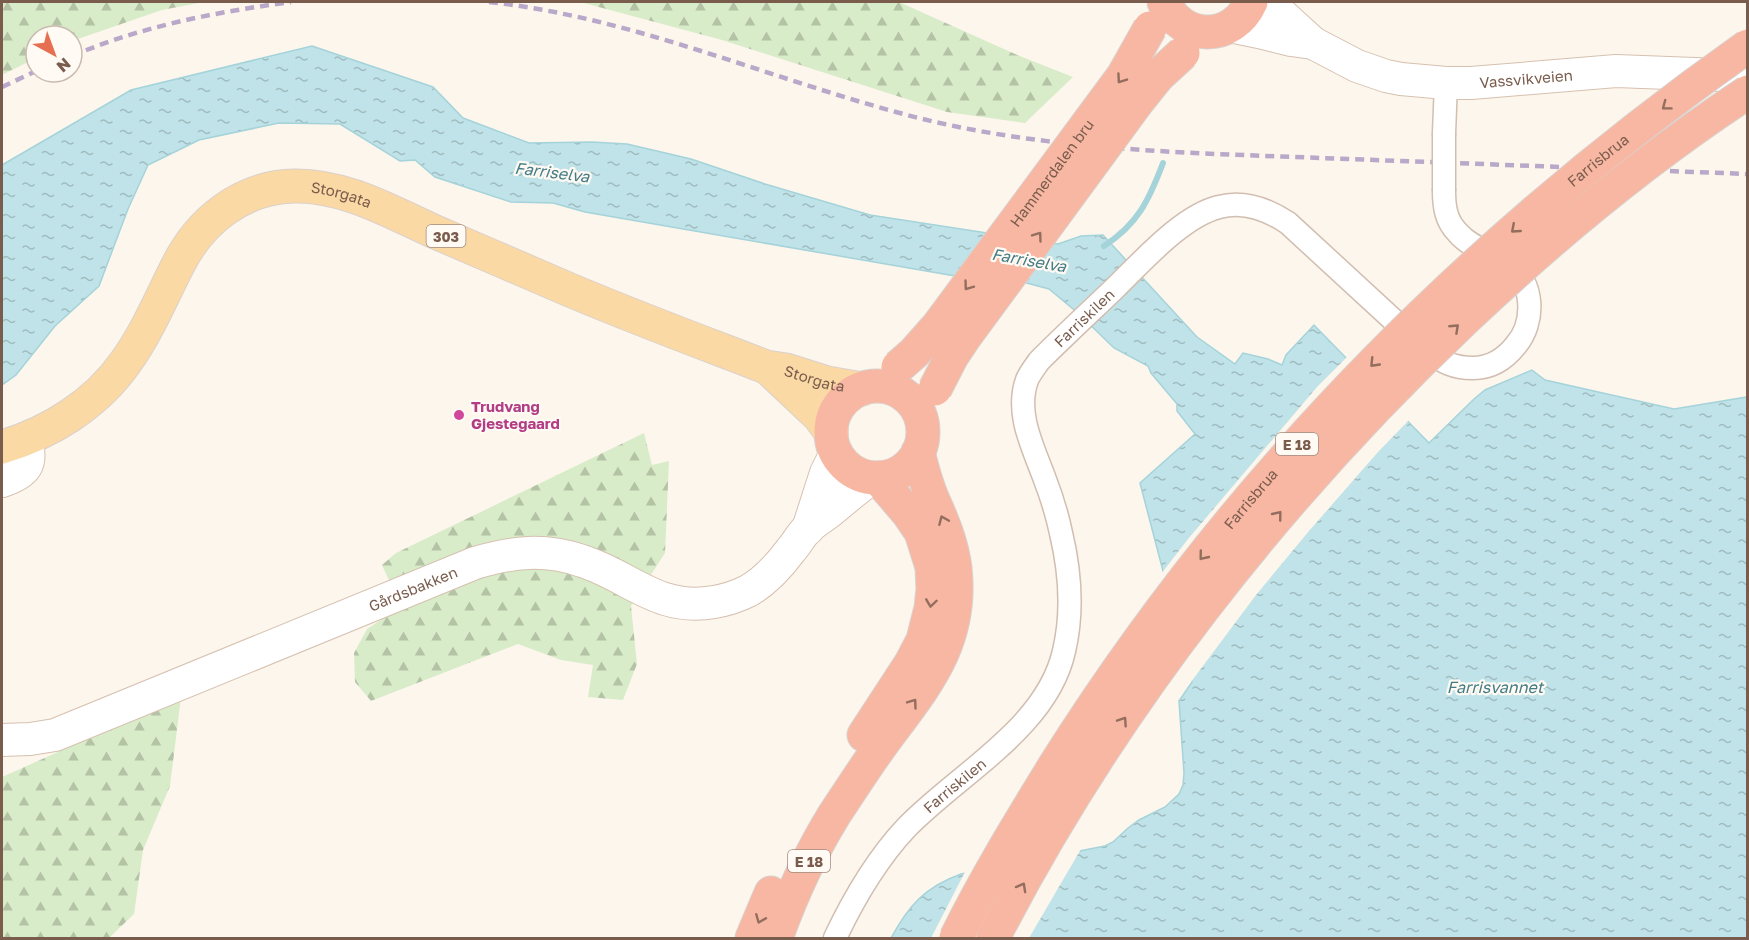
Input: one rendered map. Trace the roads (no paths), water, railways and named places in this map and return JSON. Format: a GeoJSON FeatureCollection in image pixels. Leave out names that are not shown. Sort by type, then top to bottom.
{"type":"FeatureCollection","features":[{"type":"Feature","properties":{"kind":"highway","name":"Hammerdalen bru"},"geometry":{"type":"LineString","coordinates":[[920,438],[935,389],[952,356],[1119,126],[1158,76],[1183,53],[1242,16],[1251,2]]}},
{"type":"Feature","properties":{"kind":"highway","name":"Hammerdalen bru"},"geometry":{"type":"LineString","coordinates":[[826,419],[833,418],[849,395],[878,380],[914,353],[938,326],[1123,76],[1159,10]]}},
{"type":"Feature","properties":{"kind":"highway"},"geometry":{"type":"LineString","coordinates":[[1159,10],[1192,30],[1203,32],[1222,29]]}},
{"type":"Feature","properties":{"kind":"highway","name":"Farrisbrua"},"geometry":{"type":"LineString","coordinates":[[956,939],[1029,808],[1084,719],[1147,629],[1266,479],[1377,360],[1472,266],[1546,201],[1625,137],[1748,46]]}},
{"type":"Feature","properties":{"kind":"highway","name":"E 18"},"geometry":{"type":"LineString","coordinates":[[993,939],[1055,827],[1110,740],[1166,659],[1226,579],[1291,499],[1363,420],[1496,289],[1567,227],[1646,165],[1748,92]]}},
{"type":"Feature","properties":{"kind":"highway","name":"E 18"},"geometry":{"type":"LineString","coordinates":[[776,939],[802,874],[832,818],[934,670],[948,638],[956,602],[955,568],[947,530],[928,486],[918,411],[900,392],[887,387],[878,380]]}},
{"type":"Feature","properties":{"kind":"highway","name":"E 18"},"geometry":{"type":"LineString","coordinates":[[752,939],[786,862],[815,809],[905,672],[923,640],[931,608],[932,567],[921,532],[908,513],[875,478],[861,475],[842,462],[826,419]]}},
{"type":"Feature","properties":{"kind":"highway"},"geometry":{"type":"LineString","coordinates":[[875,478],[890,476],[902,471],[911,463],[920,438]]}},
{"type":"Feature","properties":{"kind":"main road","name":"Storgata"},"geometry":{"type":"LineString","coordinates":[[13,443],[68,417],[113,378],[140,340],[178,264],[203,228],[225,209],[249,195],[294,186],[330,190],[381,206],[559,286],[760,364],[826,419],[878,380]]}},
{"type":"Feature","properties":{"kind":"street","name":"Vassvikveien"},"geometry":{"type":"LineString","coordinates":[[1268,2],[1314,43],[1356,66],[1401,79],[1446,83],[1500,81],[1616,71],[1748,76]]}},
{"type":"Feature","properties":{"kind":"street","name":"Vassvikveien"},"geometry":{"type":"LineString","coordinates":[[1222,29],[1259,32],[1314,43]]}},
{"type":"Feature","properties":{"kind":"street","name":"Farriskilen"},"geometry":{"type":"LineString","coordinates":[[835,939],[863,888],[905,830],[1013,733],[1042,700],[1057,673],[1068,632],[1070,607],[1066,561],[1053,501],[1027,431],[1024,402],[1027,380],[1039,361],[1163,242],[1190,220],[1216,207],[1237,204],[1253,206],[1277,216],[1299,232],[1427,351],[1443,362],[1460,368],[1478,368],[1495,364],[1509,354],[1521,340],[1527,326],[1530,304],[1524,284],[1515,269],[1508,263],[1467,242],[1457,233],[1448,220],[1444,207],[1446,83]]}},
{"type":"Feature","properties":{"kind":"street","name":"Gårdsbakken"},"geometry":{"type":"LineString","coordinates":[[807,529],[826,473],[826,419]]}},
{"type":"Feature","properties":{"kind":"street"},"geometry":{"type":"LineString","coordinates":[[2,481],[25,469],[28,463],[30,452],[13,443]]}},
{"type":"Feature","properties":{"kind":"street","name":"Gårdsbakken"},"geometry":{"type":"LineString","coordinates":[[2,740],[55,735],[475,563],[496,557],[538,552],[562,555],[592,565],[667,600],[684,604],[727,600],[762,582],[807,529],[875,478]]}},
{"type":"Feature","properties":{"kind":"water","name":"Farrisvannet"},"geometry":{"type":"Polygon","coordinates":[[[312,46],[433,87],[463,118],[529,143],[627,144],[691,159],[870,215],[1058,244],[1081,236],[1103,235],[1197,337],[1235,364],[1243,353],[1282,365],[1286,355],[1314,325],[1429,443],[1485,390],[1532,370],[1545,380],[1674,409],[1747,397],[1747,938],[891,938],[904,916],[919,899],[948,879],[961,874],[1105,846],[1139,820],[1165,807],[1179,794],[1183,785],[1179,701],[1192,682],[1140,483],[1195,434],[1177,411],[1177,404],[1151,373],[1148,366],[1114,348],[1049,289],[1023,282],[955,276],[585,212],[553,203],[511,202],[435,177],[415,160],[400,161],[340,124],[279,123],[199,140],[148,165],[128,209],[99,286],[55,326],[16,375],[2,385],[2,165],[131,90],[312,46]]]}},
{"type":"Feature","properties":{"kind":"waterway"},"geometry":{"type":"LineString","coordinates":[[1104,246],[1116,238],[1134,220],[1147,200],[1163,163]]}},
{"type":"Feature","properties":{"kind":"railway"},"geometry":{"type":"LineString","coordinates":[[84,51],[152,28],[235,10],[291,2]]}},
{"type":"Feature","properties":{"kind":"railway"},"geometry":{"type":"LineString","coordinates":[[489,2],[593,20],[896,112],[1014,137],[1094,146],[1215,154],[1748,174]]}},
{"type":"Feature","properties":{"kind":"railway"},"geometry":{"type":"LineString","coordinates":[[2,87],[24,77]]}},
{"type":"Feature","properties":{"kind":"place","name":"Trudvang Gjestegaard"},"geometry":{"type":"Point","coordinates":[459,415]}},
{"type":"Feature","properties":{"kind":"water label","name":"Farriselva"},"geometry":{"type":"Point","coordinates":[552,172]}},
{"type":"Feature","properties":{"kind":"water label","name":"Farriselva"},"geometry":{"type":"Point","coordinates":[1029,260]}}]}
